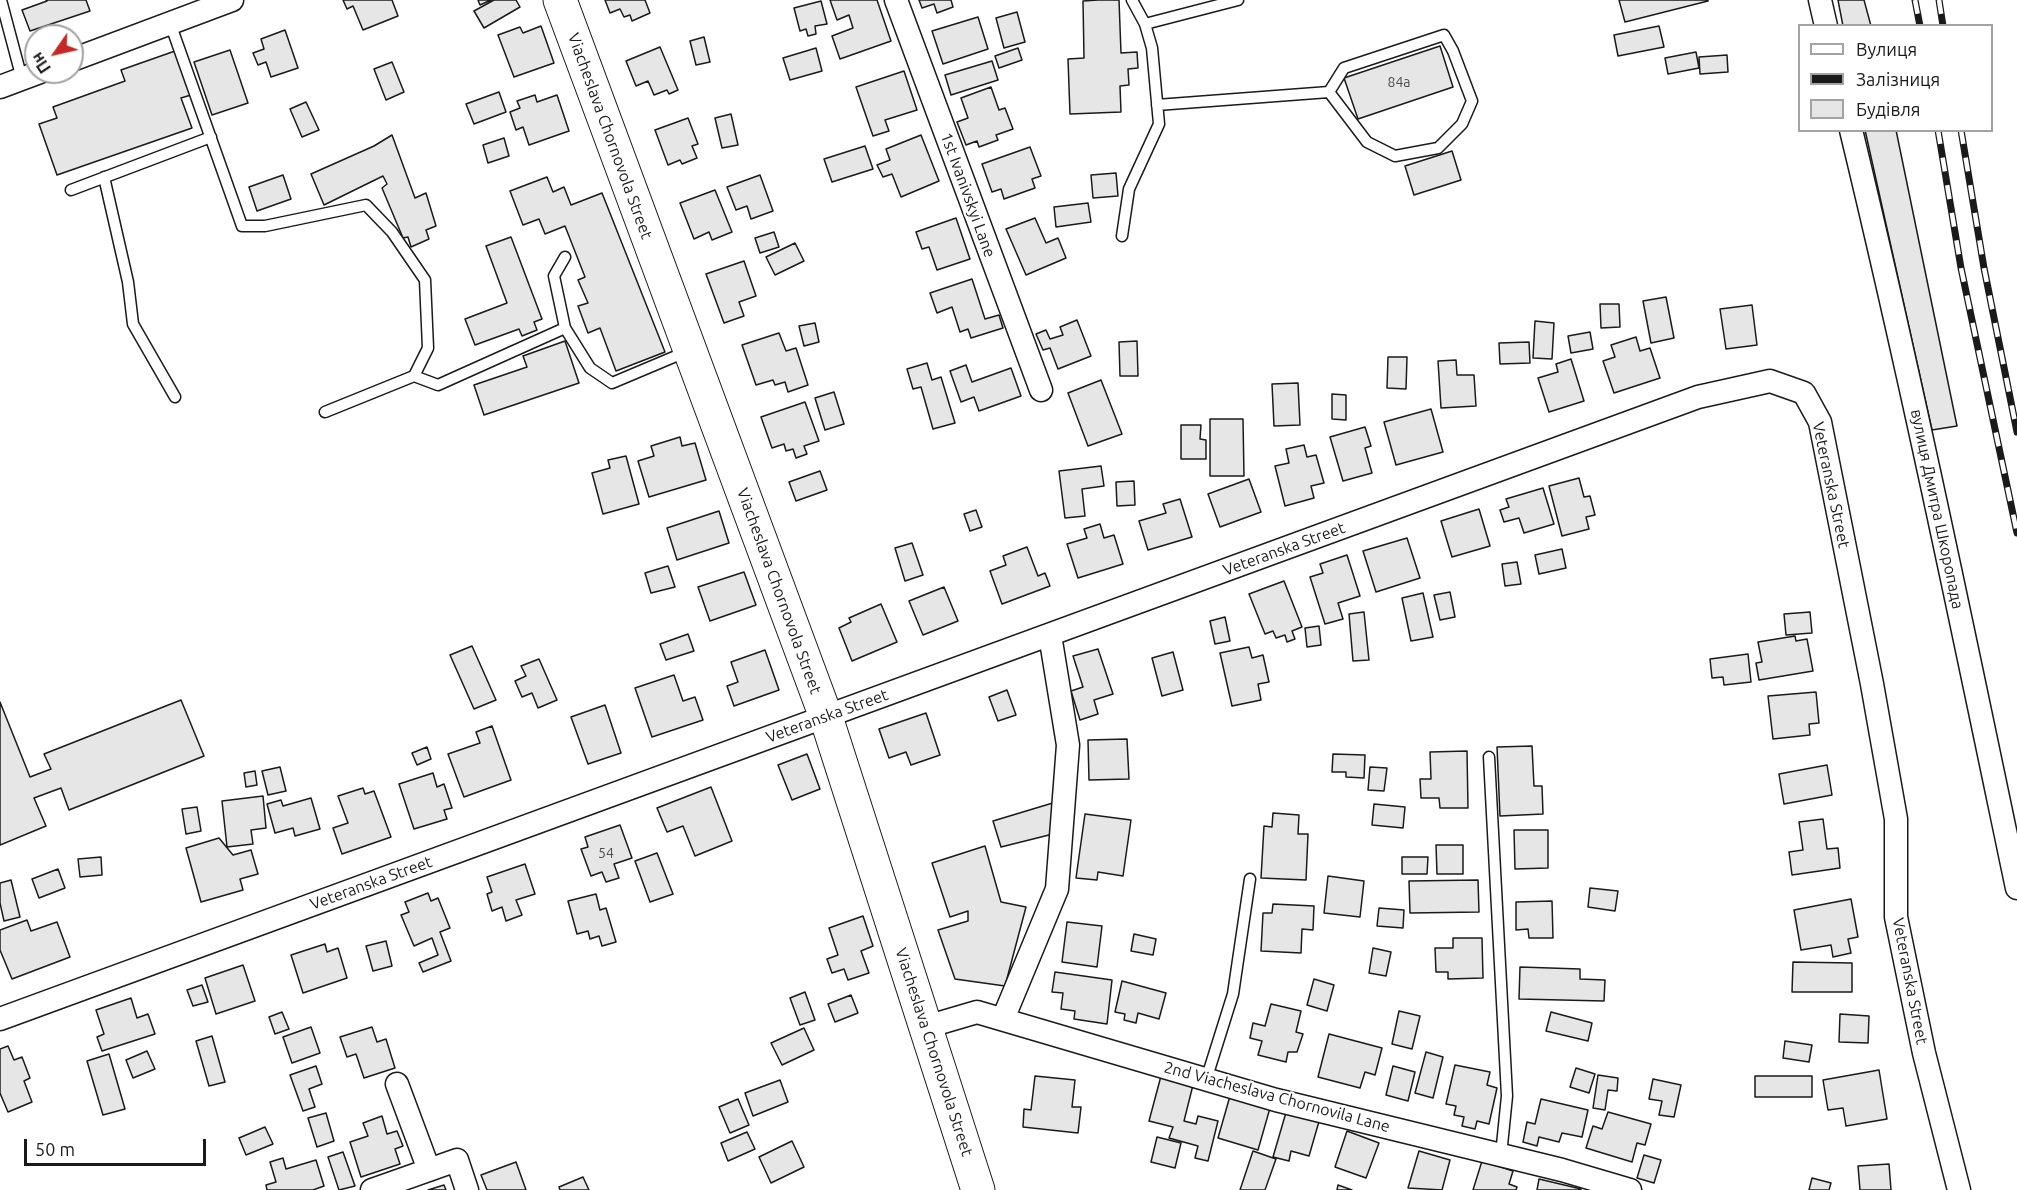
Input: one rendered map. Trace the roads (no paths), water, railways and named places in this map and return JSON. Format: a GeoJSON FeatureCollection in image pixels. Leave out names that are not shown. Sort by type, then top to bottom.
{"type":"FeatureCollection","features":[{"type":"Feature","properties":{"kind":"main road","name":"Viacheslava Chornovola Street"},"geometry":{"type":"LineString","coordinates":[[560,0],[826,717],[978,1190]]}},
{"type":"Feature","properties":{"kind":"street"},"geometry":{"type":"LineString","coordinates":[[84,55],[170,23],[206,5],[232,0]]}},
{"type":"Feature","properties":{"kind":"street","name":"1st Ivanivskyi Lane"},"geometry":{"type":"LineString","coordinates":[[896,0],[1041,390]]}},
{"type":"Feature","properties":{"kind":"street"},"geometry":{"type":"LineString","coordinates":[[1820,0],[1826,24]]}},
{"type":"Feature","properties":{"kind":"street"},"geometry":{"type":"LineString","coordinates":[[0,87],[24,78]]}},
{"type":"Feature","properties":{"kind":"street","name":"вулиця Дмитра Шкоропада"},"geometry":{"type":"LineString","coordinates":[[1851,132],[1950,564],[2017,888]]}},
{"type":"Feature","properties":{"kind":"street","name":"Veteranska Street"},"geometry":{"type":"LineString","coordinates":[[0,1019],[1698,397],[1770,381],[1804,393],[1820,422],[1872,684],[1896,819],[1896,917],[1924,1053],[1959,1190]]}},
{"type":"Feature","properties":{"kind":"street"},"geometry":{"type":"LineString","coordinates":[[1003,1019],[1057,890],[1068,745],[1050,635]]}},
{"type":"Feature","properties":{"kind":"street","name":"2nd Viacheslava Chornovila Lane"},"geometry":{"type":"LineString","coordinates":[[927,1027],[977,1012],[1276,1100],[1501,1155],[1630,1190]]}},
{"type":"Feature","properties":{"kind":"street"},"geometry":{"type":"LineString","coordinates":[[397,1084],[429,1170]]}},
{"type":"Feature","properties":{"kind":"street"},"geometry":{"type":"LineString","coordinates":[[372,1190],[457,1160],[467,1190]]}},
{"type":"Feature","properties":{"kind":"lane"},"geometry":{"type":"LineString","coordinates":[[0,0],[24,58]]}},
{"type":"Feature","properties":{"kind":"lane"},"geometry":{"type":"LineString","coordinates":[[1122,236],[1129,189],[1159,124],[1152,48],[1145,24],[1132,0]]}},
{"type":"Feature","properties":{"kind":"lane"},"geometry":{"type":"LineString","coordinates":[[1145,24],[1238,0]]}},
{"type":"Feature","properties":{"kind":"lane"},"geometry":{"type":"LineString","coordinates":[[170,23],[242,225],[265,226],[366,205],[392,232],[425,280],[428,348],[414,376],[325,412]]}},
{"type":"Feature","properties":{"kind":"lane"},"geometry":{"type":"LineString","coordinates":[[1444,35],[1454,51],[1472,100],[1462,124],[1438,148],[1395,156],[1367,142],[1329,92],[1344,69],[1444,35]]}},
{"type":"Feature","properties":{"kind":"lane"},"geometry":{"type":"LineString","coordinates":[[1157,105],[1329,92]]}},
{"type":"Feature","properties":{"kind":"lane"},"geometry":{"type":"LineString","coordinates":[[71,190],[211,137]]}},
{"type":"Feature","properties":{"kind":"lane"},"geometry":{"type":"LineString","coordinates":[[104,177],[128,282],[133,324],[175,397]]}},
{"type":"Feature","properties":{"kind":"lane"},"geometry":{"type":"LineString","coordinates":[[565,257],[554,276],[565,328],[590,368],[612,383],[689,350]]}},
{"type":"Feature","properties":{"kind":"lane"},"geometry":{"type":"LineString","coordinates":[[414,376],[438,385],[565,328]]}},
{"type":"Feature","properties":{"kind":"lane"},"geometry":{"type":"LineString","coordinates":[[1489,757],[1507,1096],[1501,1155]]}},
{"type":"Feature","properties":{"kind":"lane"},"geometry":{"type":"LineString","coordinates":[[1206,1080],[1233,994],[1250,879]]}},
{"type":"Feature","properties":{"kind":"railway"},"geometry":{"type":"LineString","coordinates":[[1915,0],[1920,24]]}},
{"type":"Feature","properties":{"kind":"railway"},"geometry":{"type":"LineString","coordinates":[[1939,0],[1943,24]]}},
{"type":"Feature","properties":{"kind":"railway"},"geometry":{"type":"LineString","coordinates":[[1938,132],[1961,268],[2017,533]]}},
{"type":"Feature","properties":{"kind":"railway"},"geometry":{"type":"LineString","coordinates":[[1961,132],[1984,268],[2017,432]]}}]}
